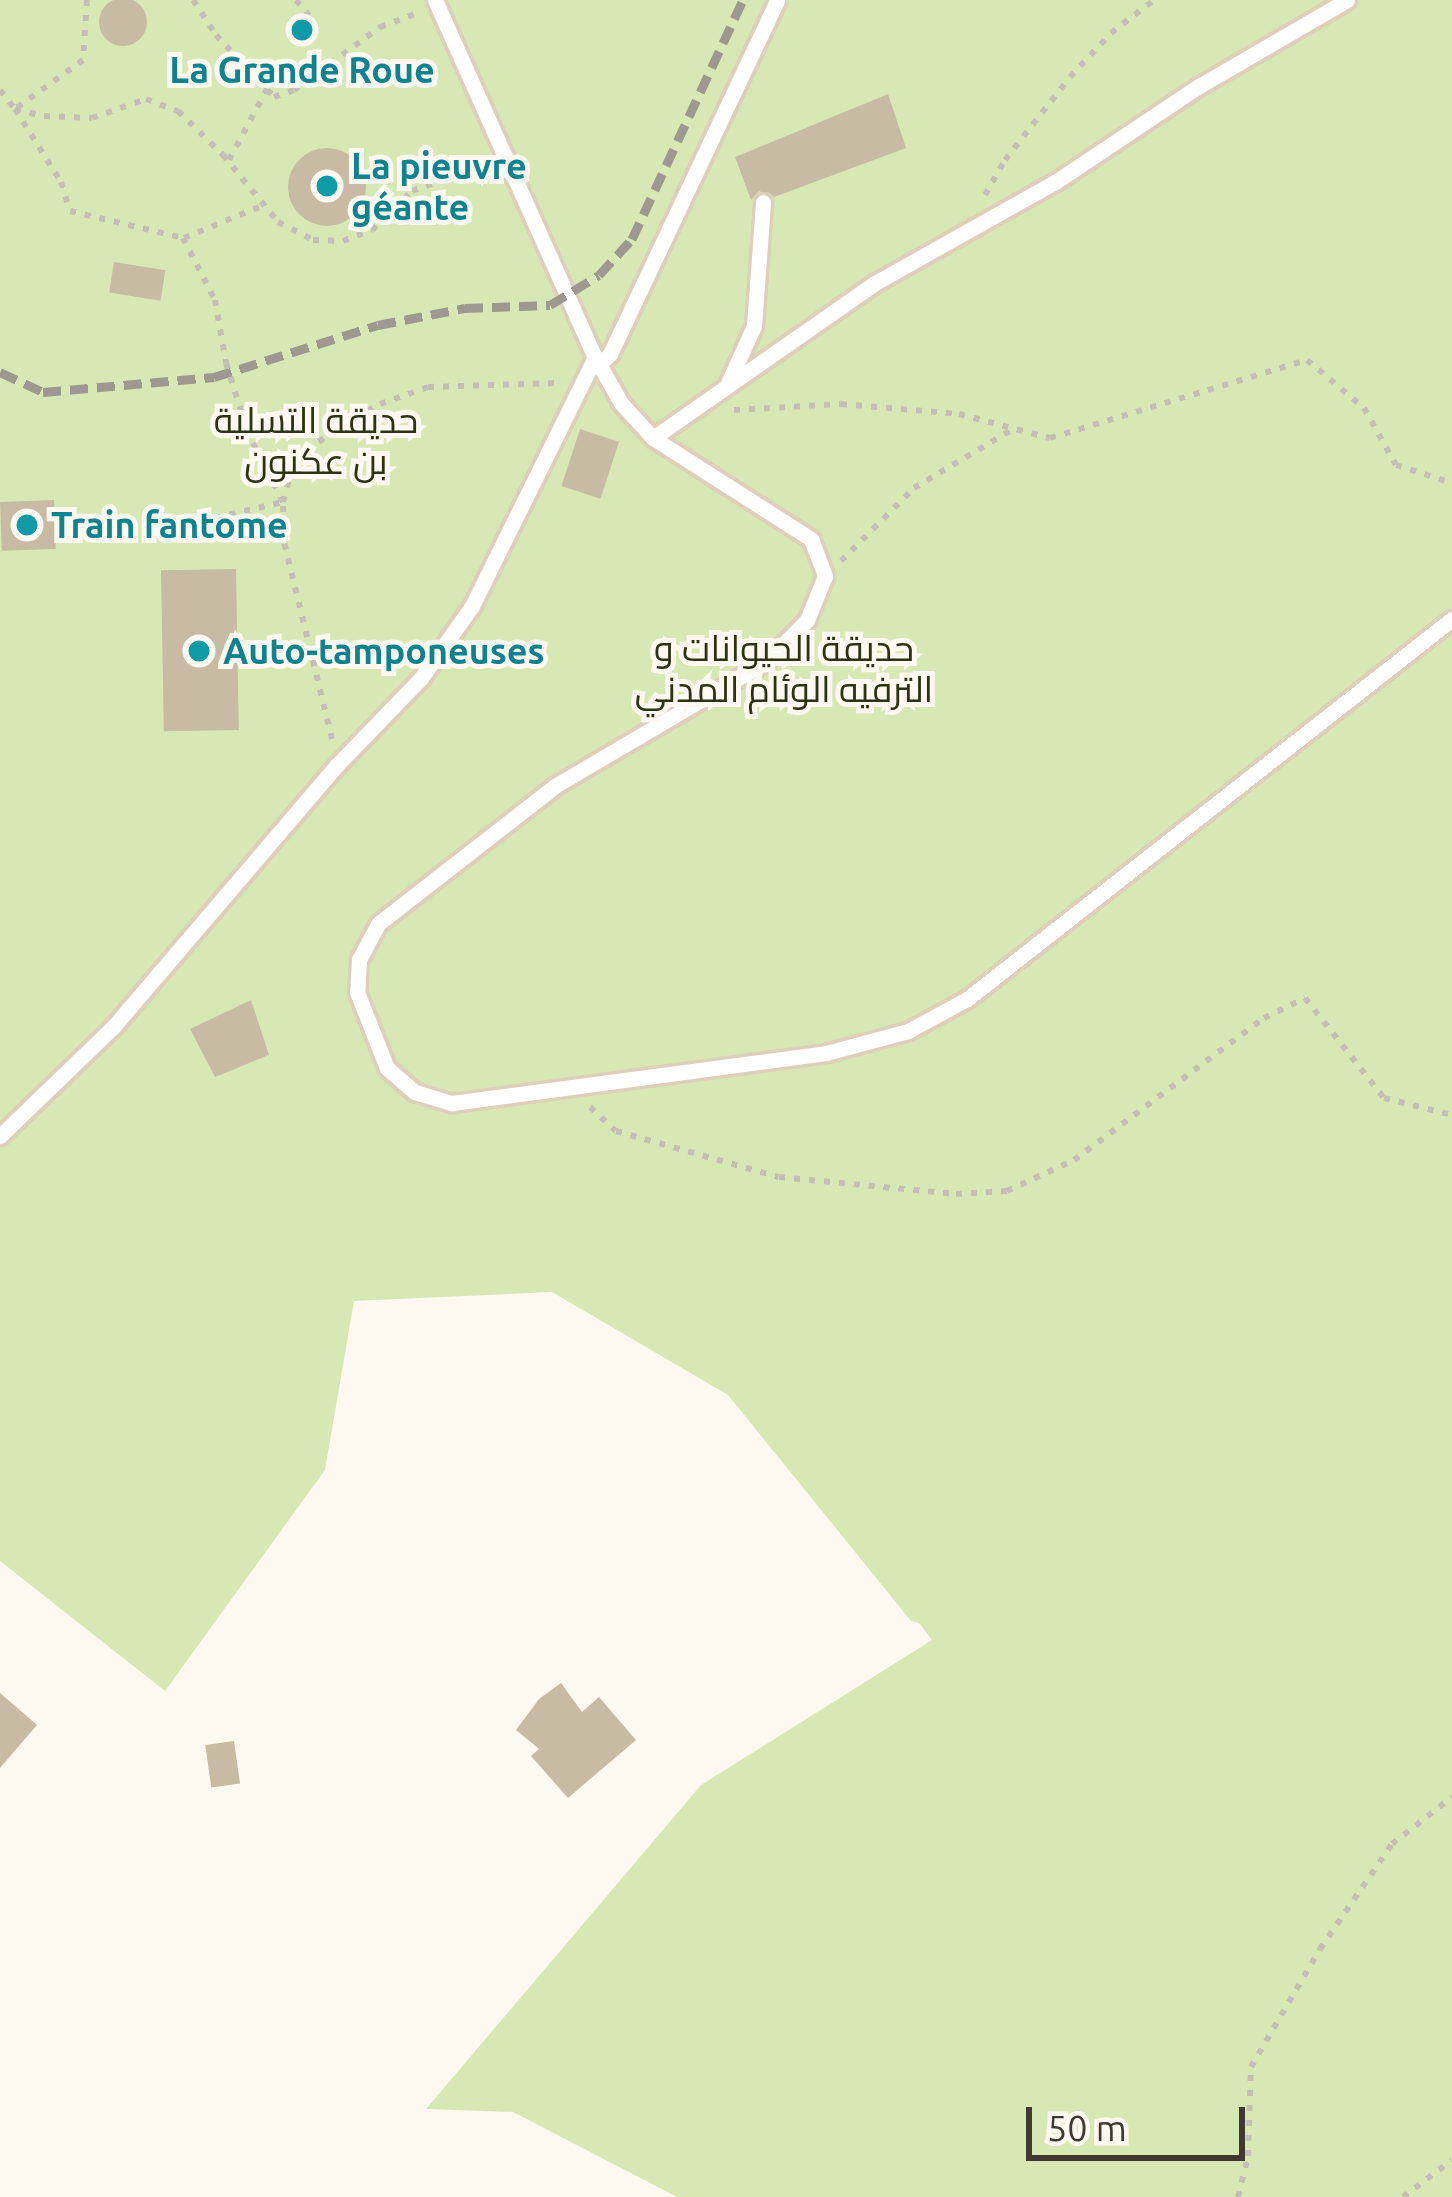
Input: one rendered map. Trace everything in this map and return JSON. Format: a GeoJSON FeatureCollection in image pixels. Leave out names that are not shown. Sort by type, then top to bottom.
{"type":"FeatureCollection","features":[{"type":"Feature","properties":{"kind":"lane"},"geometry":{"type":"LineString","coordinates":[[0,1136],[114,1026],[336,766],[421,678],[472,606],[597,361],[610,354],[777,0]]}},
{"type":"Feature","properties":{"kind":"lane"},"geometry":{"type":"LineString","coordinates":[[652,438],[875,283],[1055,182],[1199,86],[1347,0]]}},
{"type":"Feature","properties":{"kind":"lane"},"geometry":{"type":"LineString","coordinates":[[437,4],[597,361],[621,403],[652,438],[811,539],[825,576],[808,620],[767,661],[555,786],[378,924],[359,959],[357,992],[387,1068],[415,1092],[452,1103],[826,1053],[908,1031],[968,999],[1452,619]]}},
{"type":"Feature","properties":{"kind":"lane"},"geometry":{"type":"LineString","coordinates":[[726,385],[754,326],[763,202]]}},
{"type":"Feature","properties":{"kind":"path"},"geometry":{"type":"LineString","coordinates":[[15,110],[83,60],[87,0]]}},
{"type":"Feature","properties":{"kind":"path"},"geometry":{"type":"LineString","coordinates":[[193,0],[274,97],[294,90],[380,27],[437,4]]}},
{"type":"Feature","properties":{"kind":"path"},"geometry":{"type":"LineString","coordinates":[[296,0],[309,15]]}},
{"type":"Feature","properties":{"kind":"path"},"geometry":{"type":"LineString","coordinates":[[968,230],[1005,160],[1070,77],[1111,33],[1154,0]]}},
{"type":"Feature","properties":{"kind":"path"},"geometry":{"type":"LineString","coordinates":[[229,162],[267,89]]}},
{"type":"Feature","properties":{"kind":"path"},"geometry":{"type":"LineString","coordinates":[[0,90],[61,182],[70,211],[182,238],[264,205]]}},
{"type":"Feature","properties":{"kind":"path"},"geometry":{"type":"LineString","coordinates":[[15,110],[92,118],[146,99],[178,111],[229,162],[278,222],[313,240],[343,241],[372,230],[412,190],[508,159]]}},
{"type":"Feature","properties":{"kind":"path"},"geometry":{"type":"LineString","coordinates":[[182,238],[214,300],[226,363],[248,433],[283,502]]}},
{"type":"Feature","properties":{"kind":"path"},"geometry":{"type":"LineString","coordinates":[[732,410],[842,404],[959,414],[1050,438],[1306,360],[1364,408],[1396,465],[1452,483]]}},
{"type":"Feature","properties":{"kind":"path"},"geometry":{"type":"LineString","coordinates":[[336,766],[284,542],[283,502],[291,472],[307,451],[380,404],[428,388],[559,382],[597,361]]}},
{"type":"Feature","properties":{"kind":"path"},"geometry":{"type":"LineString","coordinates":[[825,576],[914,488],[1013,429]]}},
{"type":"Feature","properties":{"kind":"path"},"geometry":{"type":"LineString","coordinates":[[214,518],[283,502]]}},
{"type":"Feature","properties":{"kind":"path"},"geometry":{"type":"LineString","coordinates":[[570,1088],[616,1131],[779,1177],[956,1194],[1007,1191],[1073,1160],[1264,1018],[1305,998],[1384,1098],[1452,1115]]}},
{"type":"Feature","properties":{"kind":"path"},"geometry":{"type":"LineString","coordinates":[[1238,2197],[1248,2156],[1251,2067],[1320,1949],[1392,1844],[1452,1797]]}},
{"type":"Feature","properties":{"kind":"path"},"geometry":{"type":"LineString","coordinates":[[1403,2197],[1452,2160]]}},
{"type":"Feature","properties":{"kind":"green space","name":"حديقة الحيوانات و الترفيه الوئام المدني"},"geometry":{"type":"Polygon","coordinates":[[[0,0],[1452,0],[1452,2197],[677,2197],[513,2112],[426,2109],[701,1785],[932,1640],[919,1623],[911,1621],[728,1395],[552,1292],[354,1301],[325,1470],[165,1691],[0,1561],[0,0]]]}},
{"type":"Feature","properties":{"kind":"building"},"geometry":{"type":"Polygon","coordinates":[[[123,-2],[140,5],[147,22],[140,39],[123,46],[106,39],[99,22],[106,5],[123,-2]]]}},
{"type":"Feature","properties":{"kind":"building"},"geometry":{"type":"Polygon","coordinates":[[[888,94],[906,148],[774,197],[759,191],[751,200],[735,157],[888,94]]]}},
{"type":"Feature","properties":{"kind":"building","name":"La pieuvre géante"},"geometry":{"type":"Polygon","coordinates":[[[327,148],[354,160],[366,187],[354,214],[327,226],[300,214],[288,187],[300,160],[327,148]]]}},
{"type":"Feature","properties":{"kind":"building"},"geometry":{"type":"Polygon","coordinates":[[[114,262],[165,270],[161,301],[109,293],[114,262]]]}},
{"type":"Feature","properties":{"kind":"building"},"geometry":{"type":"Polygon","coordinates":[[[580,429],[619,442],[600,499],[561,486],[580,429]]]}},
{"type":"Feature","properties":{"kind":"building","name":"Train fantome"},"geometry":{"type":"Polygon","coordinates":[[[54,500],[56,549],[2,551],[0,502],[54,500]]]}},
{"type":"Feature","properties":{"kind":"building","name":"Auto-tamponeuses"},"geometry":{"type":"Polygon","coordinates":[[[236,569],[239,730],[164,731],[161,570],[236,569]]]}},
{"type":"Feature","properties":{"kind":"building"},"geometry":{"type":"Polygon","coordinates":[[[251,1000],[269,1055],[215,1077],[190,1029],[251,1000]]]}},
{"type":"Feature","properties":{"kind":"building"},"geometry":{"type":"Polygon","coordinates":[[[561,1683],[582,1712],[599,1697],[636,1740],[568,1798],[531,1756],[539,1749],[516,1730],[539,1699],[561,1683]]]}},
{"type":"Feature","properties":{"kind":"building"},"geometry":{"type":"Polygon","coordinates":[[[0,1693],[37,1725],[0,1768],[0,1693]]]}},
{"type":"Feature","properties":{"kind":"building"},"geometry":{"type":"Polygon","coordinates":[[[234,1741],[240,1784],[211,1788],[205,1745],[234,1741]]]}},
{"type":"Feature","properties":{"kind":"railway"},"geometry":{"type":"LineString","coordinates":[[0,372],[43,392],[214,377],[378,325],[465,308],[550,305],[599,275],[632,239],[743,0]]}},
{"type":"Feature","properties":{"kind":"place","name":"La Grande Roue"},"geometry":{"type":"Point","coordinates":[302,30]}},
{"type":"Feature","properties":{"kind":"place","name":"La pieuvre géante"},"geometry":{"type":"Point","coordinates":[327,186]}},
{"type":"Feature","properties":{"kind":"place","name":"Train fantome"},"geometry":{"type":"Point","coordinates":[27,525]}},
{"type":"Feature","properties":{"kind":"place","name":"Auto-tamponeuses"},"geometry":{"type":"Point","coordinates":[199,651]}},
{"type":"Feature","properties":{"kind":"park label","name":"حديقة التسلية بن عكنون"},"geometry":{"type":"Point","coordinates":[316,440]}}]}
